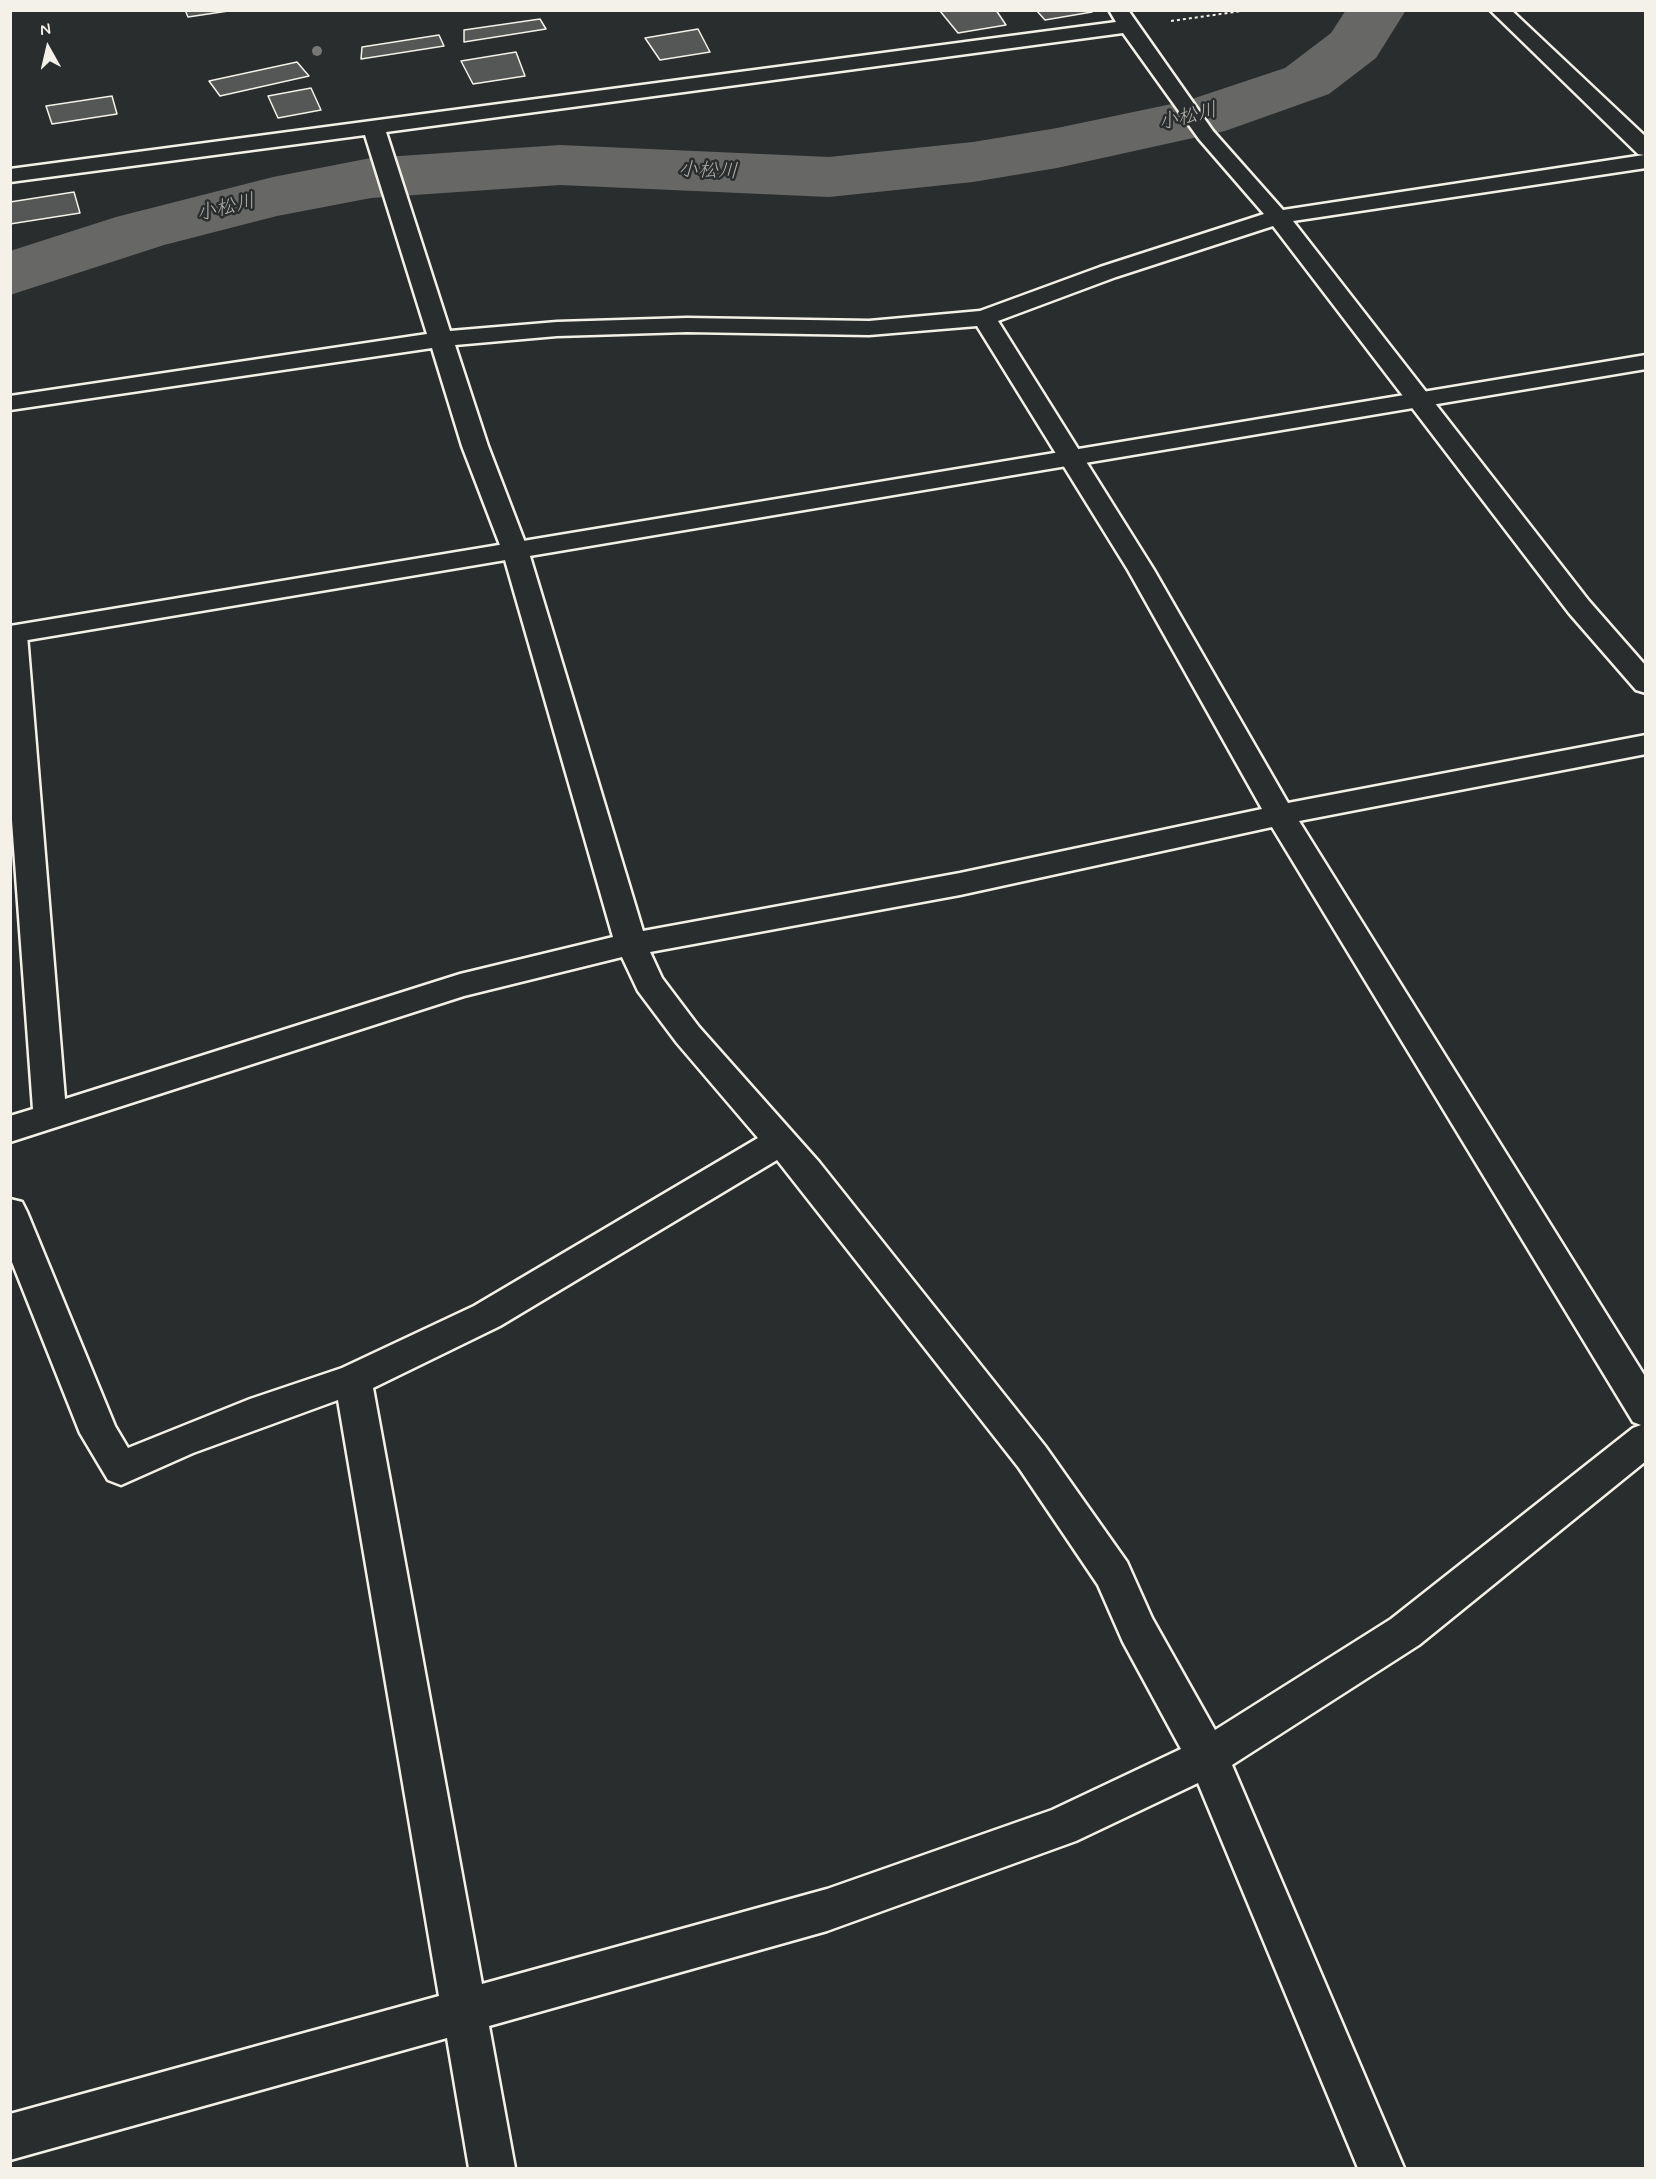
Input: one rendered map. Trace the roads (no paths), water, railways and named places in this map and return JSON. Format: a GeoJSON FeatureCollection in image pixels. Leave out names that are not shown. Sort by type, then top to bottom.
{"type":"FeatureCollection","features":[{"type":"Feature","properties":{"kind":"street"},"geometry":{"type":"LineString","coordinates":[[1499,10],[1646,149]]}},
{"type":"Feature","properties":{"kind":"street"},"geometry":{"type":"LineString","coordinates":[[10,176],[374,129],[1124,18],[1176,96],[1206,135],[1278,218],[1579,607],[1646,684]]}},
{"type":"Feature","properties":{"kind":"street"},"geometry":{"type":"LineString","coordinates":[[374,129],[475,446],[516,553],[631,944],[649,984],[688,1035],[781,1141],[1032,1457],[1113,1574],[1137,1629],[1208,1756],[1381,2169]]}},
{"type":"Feature","properties":{"kind":"street"},"geometry":{"type":"LineString","coordinates":[[10,403],[442,339],[568,328],[711,325],[879,327],[984,318],[1108,272],[1278,218],[1646,161]]}},
{"type":"Feature","properties":{"kind":"street"},"geometry":{"type":"LineString","coordinates":[[984,318],[1141,570],[1280,815],[1646,1411]]}},
{"type":"Feature","properties":{"kind":"street"},"geometry":{"type":"LineString","coordinates":[[50,1116],[12,635],[516,553],[1070,457],[1646,362]]}},
{"type":"Feature","properties":{"kind":"street"},"geometry":{"type":"LineString","coordinates":[[10,1129],[460,986],[631,944],[960,884],[1280,815],[1646,744]]}},
{"type":"Feature","properties":{"kind":"street"},"geometry":{"type":"LineString","coordinates":[[10,1212],[99,1433],[121,1469],[180,1442],[263,1410],[353,1380],[487,1316],[781,1141]]}},
{"type":"Feature","properties":{"kind":"street"},"geometry":{"type":"LineString","coordinates":[[353,1380],[492,2169]]}},
{"type":"Feature","properties":{"kind":"street"},"geometry":{"type":"LineString","coordinates":[[10,2137],[827,1910],[1061,1827],[1208,1756],[1405,1632],[1646,1439]]}},
{"type":"Feature","properties":{"kind":"waterway","name":"小松川"},"geometry":{"type":"LineString","coordinates":[[10,274],[140,231],[273,197],[371,178],[560,165],[829,177],[973,162],[1057,148],[1202,117],[1307,81],[1354,45],[1376,10]]}}]}
